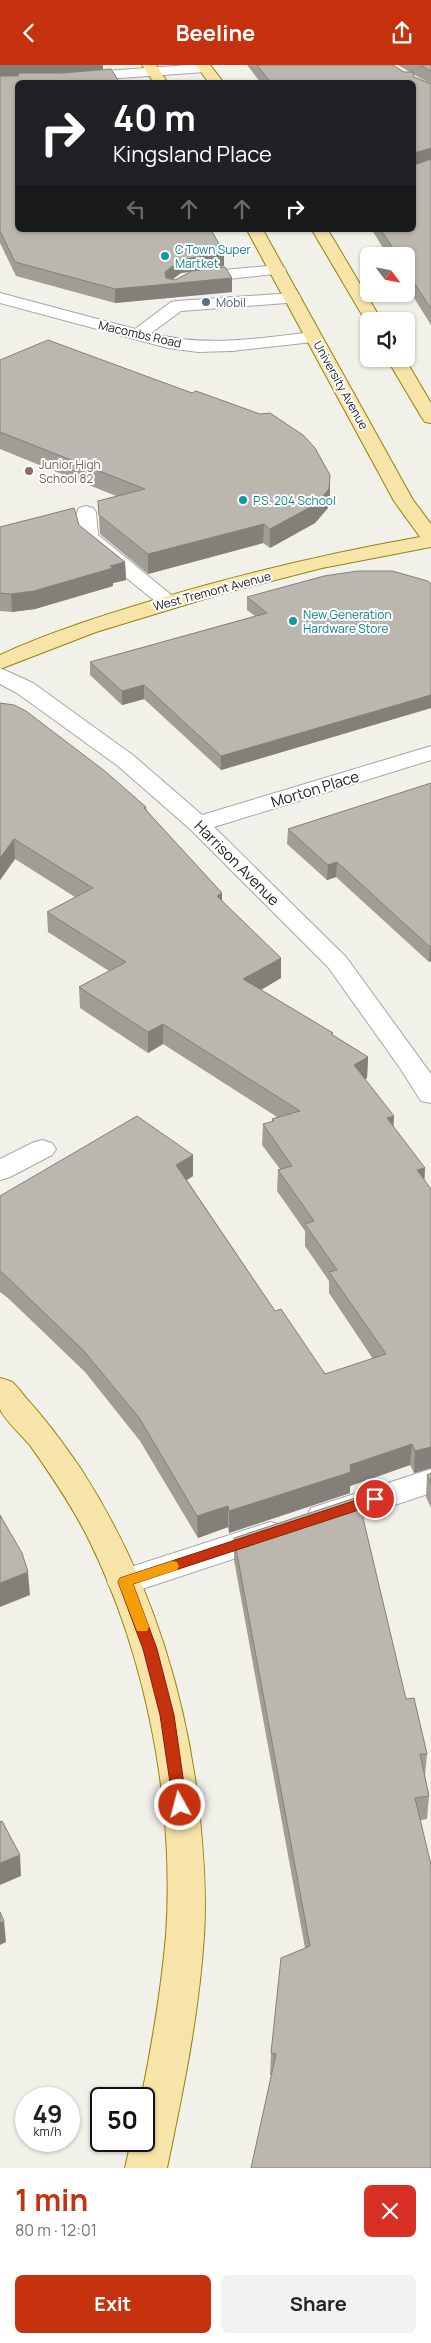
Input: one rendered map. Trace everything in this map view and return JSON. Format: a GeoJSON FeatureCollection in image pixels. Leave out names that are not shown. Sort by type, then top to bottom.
{"type":"FeatureCollection","features":[{"type":"Feature","properties":{"kind":"main road"},"geometry":{"type":"LineString","coordinates":[[204,66],[215,80]]}},
{"type":"Feature","properties":{"kind":"main road","name":"University Avenue"},"geometry":{"type":"LineString","coordinates":[[256,232],[404,501],[431,539]]}},
{"type":"Feature","properties":{"kind":"main road"},"geometry":{"type":"LineString","coordinates":[[321,232],[369,312]]}},
{"type":"Feature","properties":{"kind":"main road"},"geometry":{"type":"LineString","coordinates":[[401,367],[431,418]]}},
{"type":"Feature","properties":{"kind":"main road","name":"West Tremont Avenue"},"geometry":{"type":"LineString","coordinates":[[0,663],[53,640],[168,602],[306,566],[431,539]]}},
{"type":"Feature","properties":{"kind":"main road"},"geometry":{"type":"LineString","coordinates":[[0,1389],[39,1433],[70,1479],[101,1531],[124,1582],[150,1649],[167,1715],[183,1836],[186,1901],[182,1964],[173,2037],[146,2168]]}},
{"type":"Feature","properties":{"kind":"street"},"geometry":{"type":"LineString","coordinates":[[59,78],[155,73],[204,66]]}},
{"type":"Feature","properties":{"kind":"street"},"geometry":{"type":"LineString","coordinates":[[138,335],[177,306],[192,290],[278,271]]}},
{"type":"Feature","properties":{"kind":"street"},"geometry":{"type":"LineString","coordinates":[[192,290],[224,288],[192,290]]}},
{"type":"Feature","properties":{"kind":"street"},"geometry":{"type":"LineString","coordinates":[[192,290],[294,298]]}},
{"type":"Feature","properties":{"kind":"street","name":"Macombs Road"},"geometry":{"type":"LineString","coordinates":[[0,298],[168,343],[198,347],[232,346],[313,337]]}},
{"type":"Feature","properties":{"kind":"street"},"geometry":{"type":"LineString","coordinates":[[8,315],[31,306]]}},
{"type":"Feature","properties":{"kind":"street"},"geometry":{"type":"LineString","coordinates":[[86,512],[88,537],[168,602]]}},
{"type":"Feature","properties":{"kind":"street","name":"Harrison Avenue"},"geometry":{"type":"LineString","coordinates":[[0,675],[25,688],[126,761],[198,824],[337,962],[412,1065],[431,1095]]}},
{"type":"Feature","properties":{"kind":"street","name":"Morton Place"},"geometry":{"type":"LineString","coordinates":[[198,824],[431,753]]}},
{"type":"Feature","properties":{"kind":"street"},"geometry":{"type":"LineString","coordinates":[[0,1171],[42,1149]]}},
{"type":"Feature","properties":{"kind":"street"},"geometry":{"type":"LineString","coordinates":[[124,1582],[431,1481]]}},
{"type":"Feature","properties":{"kind":"building"},"geometry":{"type":"Polygon","coordinates":[[[257,65],[393,65],[404,72],[413,72],[414,77],[431,84],[431,148],[416,152],[416,80],[269,80],[257,65]]]}},
{"type":"Feature","properties":{"kind":"building"},"geometry":{"type":"Polygon","coordinates":[[[420,65],[431,65],[431,71],[420,65]]]}},
{"type":"Feature","properties":{"kind":"building"},"geometry":{"type":"Polygon","coordinates":[[[111,69],[118,80],[15,80],[15,232],[212,232],[224,252],[181,260],[165,272],[166,278],[175,280],[192,271],[225,267],[232,278],[115,289],[15,262],[0,231],[0,76],[18,76],[19,73],[63,73],[111,69]]]}},
{"type":"Feature","properties":{"kind":"building"},"geometry":{"type":"Polygon","coordinates":[[[431,159],[431,309],[415,284],[415,247],[392,247],[382,232],[416,232],[416,164],[431,159]]]}},
{"type":"Feature","properties":{"kind":"building"},"geometry":{"type":"Polygon","coordinates":[[[48,340],[192,393],[196,391],[260,414],[270,413],[303,435],[315,448],[330,475],[329,489],[316,504],[270,529],[264,524],[148,554],[99,515],[98,501],[145,489],[0,432],[0,360],[48,340]]]}},
{"type":"Feature","properties":{"kind":"building"},"geometry":{"type":"Polygon","coordinates":[[[74,508],[79,525],[125,562],[110,566],[113,568],[34,591],[11,594],[0,593],[0,527],[74,508]]]}},
{"type":"Feature","properties":{"kind":"building"},"geometry":{"type":"Polygon","coordinates":[[[358,571],[392,571],[428,581],[431,584],[431,695],[221,756],[144,685],[122,691],[90,662],[267,613],[247,597],[324,576],[358,571]]]}},
{"type":"Feature","properties":{"kind":"building"},"geometry":{"type":"Polygon","coordinates":[[[0,703],[14,705],[26,711],[106,772],[146,807],[144,808],[222,893],[217,896],[281,958],[243,979],[333,1033],[331,1034],[368,1057],[354,1065],[394,1116],[387,1118],[425,1168],[417,1170],[431,1189],[431,1447],[415,1451],[412,1444],[350,1465],[351,1472],[229,1511],[228,1506],[197,1516],[140,1419],[84,1351],[0,1271],[0,1196],[137,1116],[193,1155],[176,1165],[275,1311],[281,1309],[325,1374],[386,1354],[329,1272],[337,1270],[305,1224],[314,1221],[278,1170],[292,1166],[263,1124],[274,1121],[272,1119],[300,1111],[163,1024],[148,1032],[79,987],[126,962],[47,912],[93,888],[14,839],[0,858],[0,703]]]}},
{"type":"Feature","properties":{"kind":"building"},"geometry":{"type":"Polygon","coordinates":[[[431,783],[430,947],[337,862],[328,865],[288,829],[431,783]]]}},
{"type":"Feature","properties":{"kind":"building"},"geometry":{"type":"Polygon","coordinates":[[[431,1473],[431,1483],[427,1475],[431,1473]]]}},
{"type":"Feature","properties":{"kind":"building"},"geometry":{"type":"Polygon","coordinates":[[[358,1497],[406,1699],[414,1698],[427,1754],[420,1754],[429,1796],[415,1798],[431,1865],[431,2168],[251,2168],[276,2054],[271,2053],[281,1958],[310,1946],[234,1538],[358,1497]]]}},
{"type":"Feature","properties":{"kind":"building"},"geometry":{"type":"Polygon","coordinates":[[[0,1515],[22,1553],[28,1572],[0,1583],[0,1515]]]}},
{"type":"Feature","properties":{"kind":"building"},"geometry":{"type":"Polygon","coordinates":[[[2,1821],[20,1855],[0,1863],[0,1822],[2,1821]]]}},
{"type":"Feature","properties":{"kind":"building"},"geometry":{"type":"Polygon","coordinates":[[[0,1912],[4,1921],[0,1923],[0,1912]]]}},
{"type":"Feature","properties":{"kind":"slow traffic"},"geometry":{"type":"LineString","coordinates":[[142,1627],[124,1582],[172,1566]]}},
{"type":"Feature","properties":{"kind":"place","name":"C Town Super Martket"},"geometry":{"type":"Point","coordinates":[165,256]}},
{"type":"Feature","properties":{"kind":"place","name":"Mobil"},"geometry":{"type":"Point","coordinates":[206,302]}},
{"type":"Feature","properties":{"kind":"place","name":"Junior High School 82"},"geometry":{"type":"Point","coordinates":[29,471]}},
{"type":"Feature","properties":{"kind":"place","name":"P.S. 204 School"},"geometry":{"type":"Point","coordinates":[243,500]}},
{"type":"Feature","properties":{"kind":"place","name":"New Generation Hardware Store"},"geometry":{"type":"Point","coordinates":[293,621]}},
{"type":"Feature","properties":{"kind":"route"},"geometry":{"type":"LineString","coordinates":[[180,1805],[167,1715],[150,1649],[124,1582],[375,1499]]}}]}
